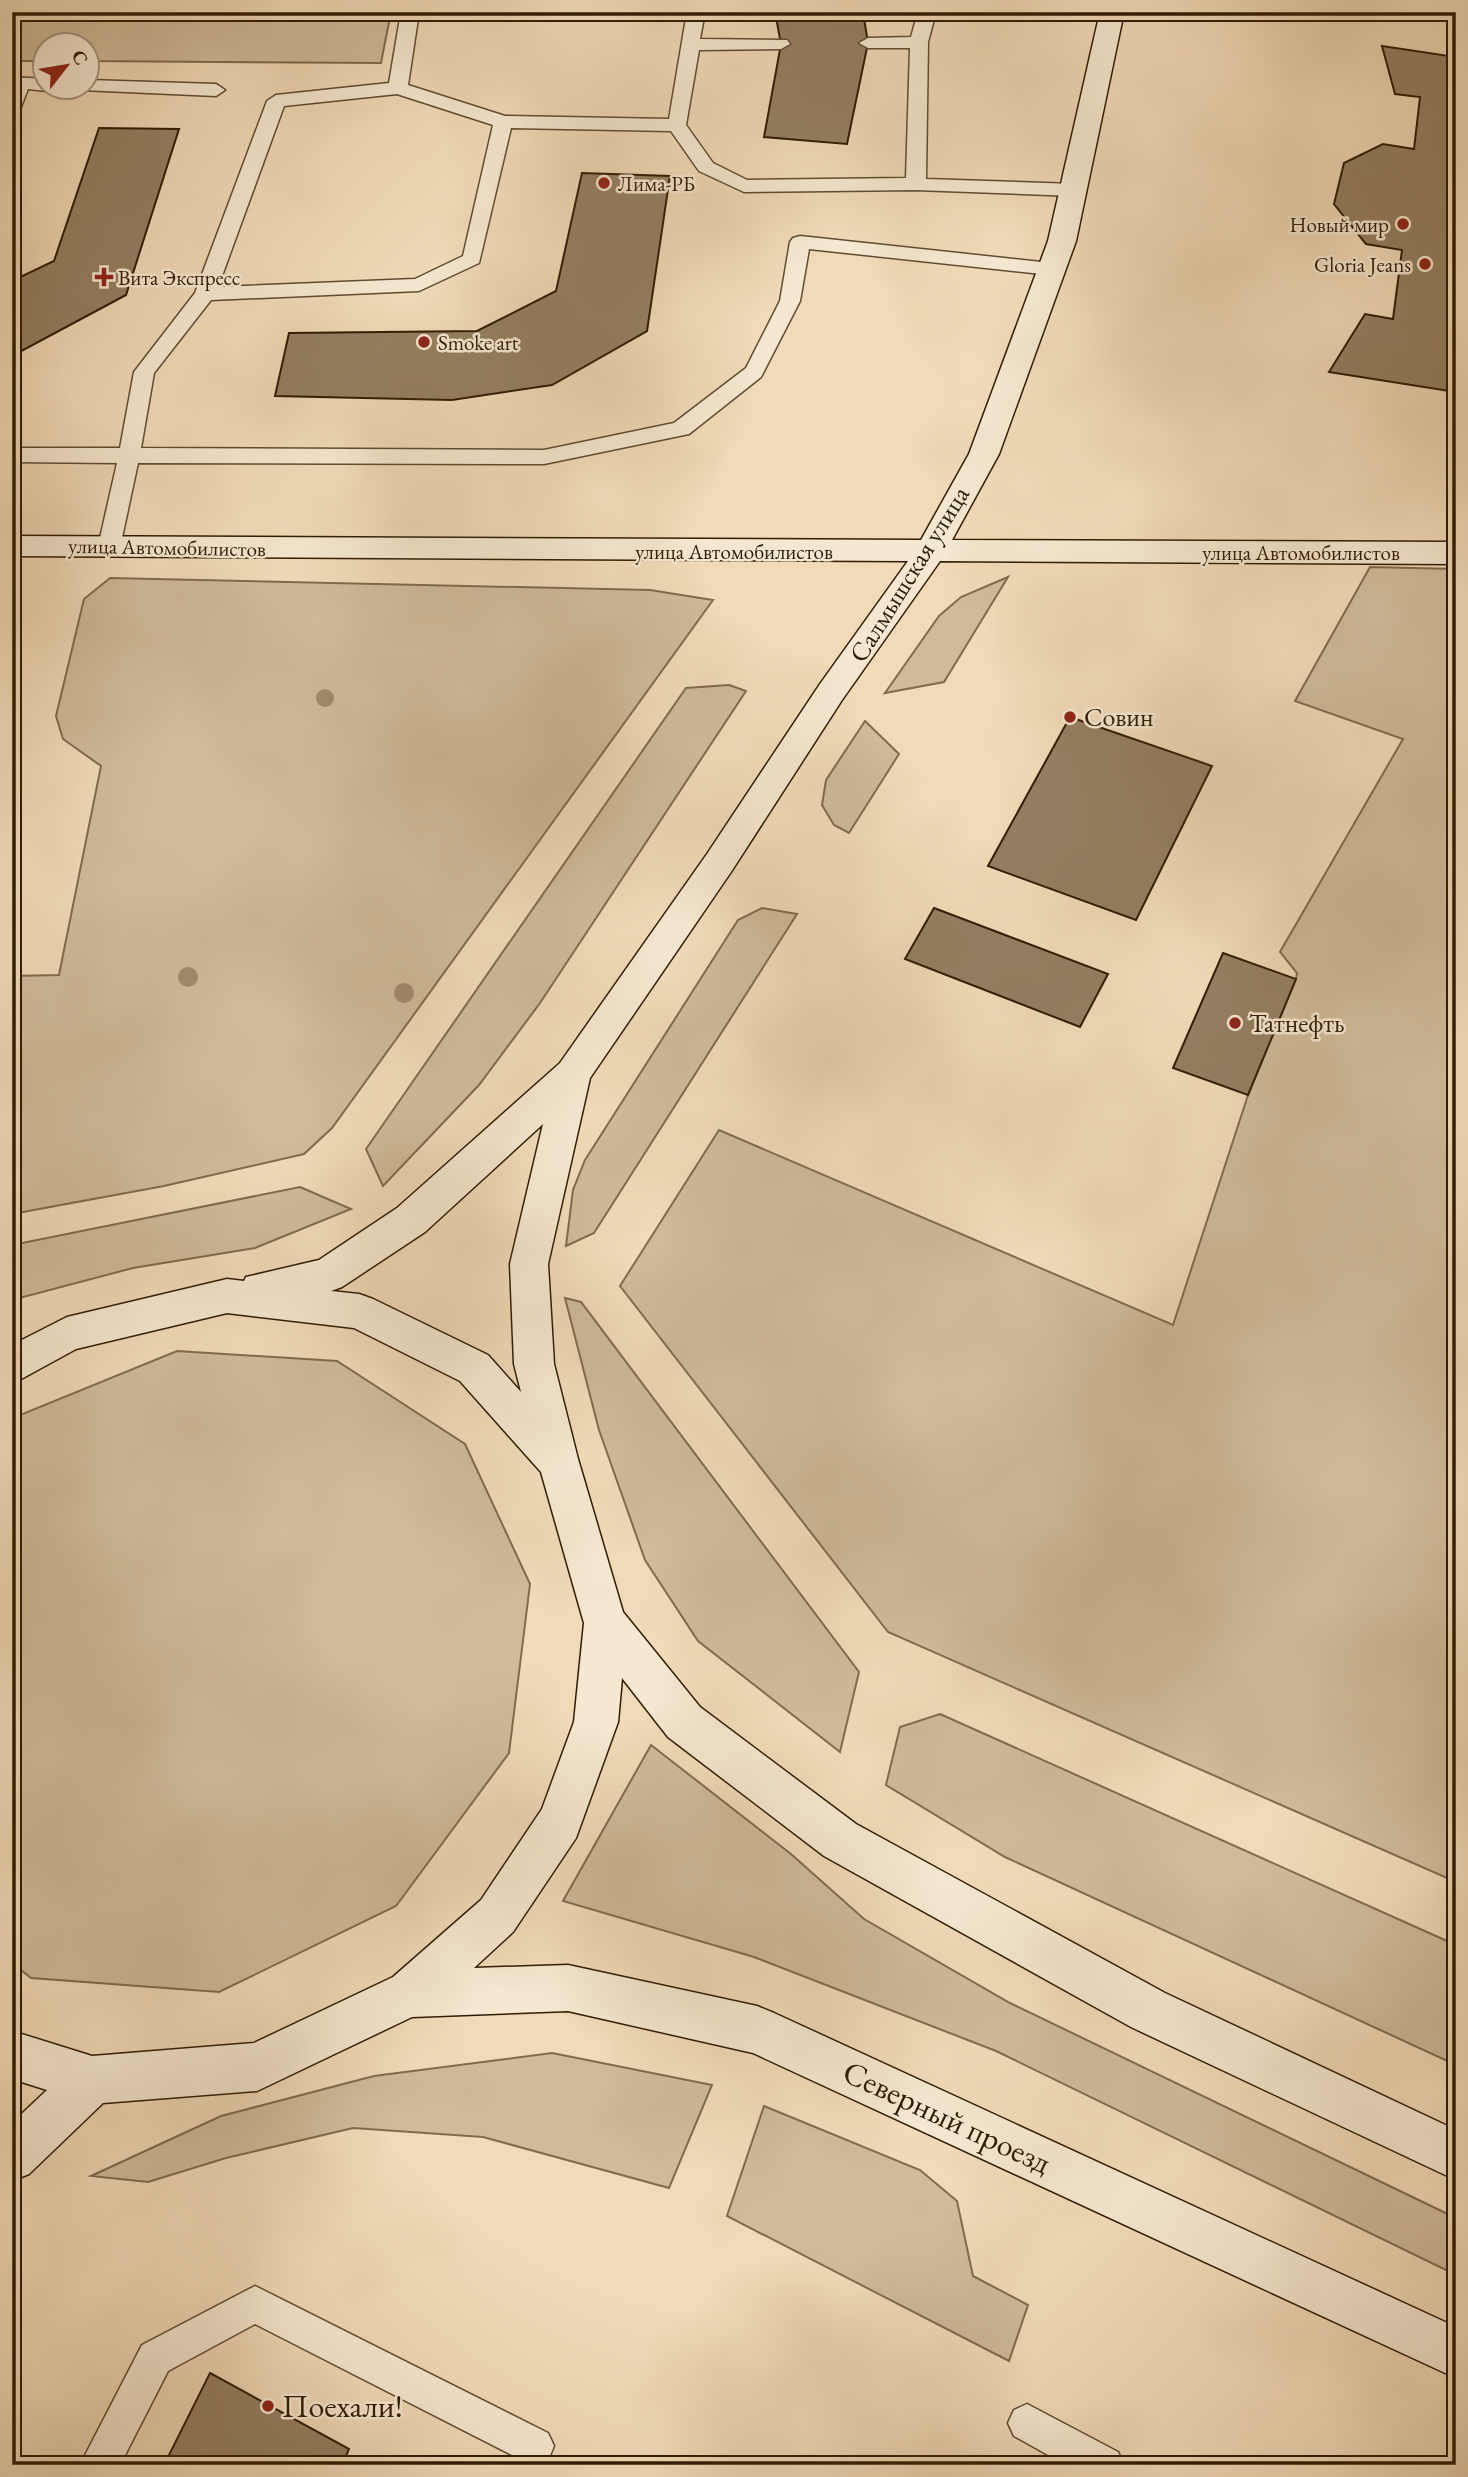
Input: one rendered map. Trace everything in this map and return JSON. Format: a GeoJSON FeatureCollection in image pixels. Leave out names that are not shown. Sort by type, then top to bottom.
{"type":"FeatureCollection","features":[{"type":"Feature","properties":{"kind":"main road","name":"Салмышская улица"},"geometry":{"type":"LineString","coordinates":[[573,1074],[711,874],[831,692],[930,552],[984,454],[1062,242],[1112,12]]}},
{"type":"Feature","properties":{"kind":"main road","name":"улица Автомобилистов"},"geometry":{"type":"LineString","coordinates":[[12,546],[1456,553]]}},
{"type":"Feature","properties":{"kind":"main road"},"geometry":{"type":"LineString","coordinates":[[12,1340],[67,1334],[328,1275],[411,1220],[573,1074]]}},
{"type":"Feature","properties":{"kind":"main road"},"geometry":{"type":"LineString","coordinates":[[12,2055],[92,2080],[257,2067],[410,1994],[496,1916],[560,1822],[596,1722],[605,1623],[534,1364],[529,1264],[573,1074]]}},
{"type":"Feature","properties":{"kind":"main road"},"geometry":{"type":"LineString","coordinates":[[227,1296],[359,1311],[474,1368],[559,1463]]}},
{"type":"Feature","properties":{"kind":"main road"},"geometry":{"type":"LineString","coordinates":[[12,1366],[67,1334]]}},
{"type":"Feature","properties":{"kind":"main road"},"geometry":{"type":"LineString","coordinates":[[605,1623],[684,1722],[840,1840],[1148,2010],[1456,2156]]}},
{"type":"Feature","properties":{"kind":"main road","name":"Северный проезд"},"geometry":{"type":"LineString","coordinates":[[410,1994],[568,1988],[757,2030],[1456,2353]]}},
{"type":"Feature","properties":{"kind":"main road"},"geometry":{"type":"LineString","coordinates":[[12,2157],[92,2080]]}},
{"type":"Feature","properties":{"kind":"lane"},"geometry":{"type":"LineString","coordinates":[[398,88],[410,12]]}},
{"type":"Feature","properties":{"kind":"lane"},"geometry":{"type":"LineString","coordinates":[[696,12],[677,125],[706,167],[744,186],[916,184],[1075,190]]}},
{"type":"Feature","properties":{"kind":"lane"},"geometry":{"type":"LineString","coordinates":[[916,184],[919,42],[927,12]]}},
{"type":"Feature","properties":{"kind":"lane"},"geometry":{"type":"LineString","coordinates":[[869,44],[919,42]]}},
{"type":"Feature","properties":{"kind":"lane"},"geometry":{"type":"LineString","coordinates":[[691,45],[781,44]]}},
{"type":"Feature","properties":{"kind":"lane"},"geometry":{"type":"LineString","coordinates":[[12,107],[16,84]]}},
{"type":"Feature","properties":{"kind":"lane"},"geometry":{"type":"LineString","coordinates":[[102,86],[216,90]]}},
{"type":"Feature","properties":{"kind":"lane"},"geometry":{"type":"LineString","coordinates":[[109,547],[144,372],[205,294],[276,101],[398,88],[503,122],[677,125]]}},
{"type":"Feature","properties":{"kind":"lane"},"geometry":{"type":"LineString","coordinates":[[205,294],[419,285],[472,259],[503,122]]}},
{"type":"Feature","properties":{"kind":"lane"},"geometry":{"type":"LineString","coordinates":[[12,455],[544,457],[681,429],[754,372],[790,301],[800,242],[1051,269]]}},
{"type":"Feature","properties":{"kind":"lane"},"geometry":{"type":"LineString","coordinates":[[99,2465],[155,2358],[255,2304],[535,2446],[527,2465]]}},
{"type":"Feature","properties":{"kind":"lane"},"geometry":{"type":"LineString","coordinates":[[1027,2423],[1105,2465]]}},
{"type":"Feature","properties":{"kind":"shaded area"},"geometry":{"type":"Polygon","coordinates":[[[12,12],[391,12],[381,63],[102,61],[102,32],[32,32],[32,61],[12,61],[12,12]]]}},
{"type":"Feature","properties":{"kind":"shaded area"},"geometry":{"type":"Polygon","coordinates":[[[1370,567],[1456,569],[1456,1882],[888,1632],[620,1286],[719,1130],[1173,1325],[1248,1095],[1296,979],[1297,973],[1280,952],[1403,739],[1295,701],[1370,567]]]}},
{"type":"Feature","properties":{"kind":"shaded area"},"geometry":{"type":"Polygon","coordinates":[[[1008,577],[944,682],[885,693],[939,616],[961,597],[1008,577]]]}},
{"type":"Feature","properties":{"kind":"shaded area"},"geometry":{"type":"Polygon","coordinates":[[[110,578],[650,590],[713,600],[332,1128],[304,1154],[164,1186],[12,1214],[12,976],[59,975],[101,766],[63,739],[56,716],[84,599],[110,578]]]}},
{"type":"Feature","properties":{"kind":"shaded area"},"geometry":{"type":"Polygon","coordinates":[[[729,685],[746,691],[540,1003],[479,1085],[383,1186],[366,1149],[686,688],[729,685]]]}},
{"type":"Feature","properties":{"kind":"shaded area"},"geometry":{"type":"Polygon","coordinates":[[[865,721],[899,754],[849,833],[834,825],[822,805],[826,780],[865,721]]]}},
{"type":"Feature","properties":{"kind":"shaded area"},"geometry":{"type":"Polygon","coordinates":[[[762,908],[797,914],[594,1233],[566,1246],[573,1190],[585,1160],[738,920],[762,908]]]}},
{"type":"Feature","properties":{"kind":"shaded area"},"geometry":{"type":"Polygon","coordinates":[[[300,1187],[351,1209],[255,1248],[133,1268],[12,1300],[12,1245],[300,1187]]]}},
{"type":"Feature","properties":{"kind":"shaded area"},"geometry":{"type":"Polygon","coordinates":[[[565,1298],[581,1302],[859,1672],[840,1752],[698,1641],[645,1560],[599,1430],[565,1298]]]}},
{"type":"Feature","properties":{"kind":"shaded area"},"geometry":{"type":"Polygon","coordinates":[[[177,1351],[337,1361],[465,1444],[530,1584],[509,1753],[396,1906],[219,1992],[31,1978],[12,1963],[12,1424],[20,1415],[177,1351]]]}},
{"type":"Feature","properties":{"kind":"shaded area"},"geometry":{"type":"Polygon","coordinates":[[[940,1714],[1456,1945],[1456,2065],[1005,1857],[886,1785],[900,1727],[940,1714]]]}},
{"type":"Feature","properties":{"kind":"shaded area"},"geometry":{"type":"Polygon","coordinates":[[[651,1745],[791,1854],[864,1919],[1010,2003],[1456,2218],[1456,2275],[996,2051],[754,1957],[563,1901],[651,1745]]]}},
{"type":"Feature","properties":{"kind":"shaded area"},"geometry":{"type":"Polygon","coordinates":[[[552,2053],[712,2085],[669,2188],[483,2137],[353,2128],[226,2158],[148,2182],[91,2176],[221,2116],[374,2076],[552,2053]]]}},
{"type":"Feature","properties":{"kind":"shaded area"},"geometry":{"type":"Polygon","coordinates":[[[764,2106],[920,2170],[957,2201],[973,2276],[1028,2305],[1009,2361],[727,2216],[764,2106]]]}},
{"type":"Feature","properties":{"kind":"building"},"geometry":{"type":"Polygon","coordinates":[[[775,12],[863,12],[868,43],[847,144],[764,137],[781,44],[775,12]]]}},
{"type":"Feature","properties":{"kind":"building","name":"Новый мир"},"geometry":{"type":"Polygon","coordinates":[[[1382,46],[1456,57],[1456,392],[1329,372],[1365,314],[1393,319],[1402,250],[1366,244],[1334,204],[1344,163],[1383,144],[1414,149],[1420,97],[1395,94],[1382,46]]]}},
{"type":"Feature","properties":{"kind":"building"},"geometry":{"type":"Polygon","coordinates":[[[99,128],[179,129],[126,295],[12,356],[12,281],[54,261],[99,128]]]}},
{"type":"Feature","properties":{"kind":"building"},"geometry":{"type":"Polygon","coordinates":[[[582,173],[670,176],[647,331],[552,385],[452,400],[275,396],[289,333],[477,331],[556,291],[582,173]]]}},
{"type":"Feature","properties":{"kind":"building"},"geometry":{"type":"Polygon","coordinates":[[[1070,717],[1212,766],[1136,920],[988,866],[1070,717]]]}},
{"type":"Feature","properties":{"kind":"building"},"geometry":{"type":"Polygon","coordinates":[[[934,908],[1108,974],[1080,1027],[905,959],[934,908]]]}},
{"type":"Feature","properties":{"kind":"building","name":"Татнефть"},"geometry":{"type":"Polygon","coordinates":[[[1223,953],[1296,979],[1248,1095],[1173,1068],[1223,953]]]}},
{"type":"Feature","properties":{"kind":"building"},"geometry":{"type":"Polygon","coordinates":[[[210,2373],[349,2449],[342,2465],[164,2465],[210,2373]]]}},
{"type":"Feature","properties":{"kind":"place","name":"Лима-РБ"},"geometry":{"type":"Point","coordinates":[604,183]}},
{"type":"Feature","properties":{"kind":"place","name":"Новый мир"},"geometry":{"type":"Point","coordinates":[1403,224]}},
{"type":"Feature","properties":{"kind":"place","name":"Gloria Jeans"},"geometry":{"type":"Point","coordinates":[1425,264]}},
{"type":"Feature","properties":{"kind":"place","name":"Вита Экспресс"},"geometry":{"type":"Point","coordinates":[104,277]}},
{"type":"Feature","properties":{"kind":"place","name":"Smoke art"},"geometry":{"type":"Point","coordinates":[424,342]}},
{"type":"Feature","properties":{"kind":"place","name":"Совин"},"geometry":{"type":"Point","coordinates":[1070,717]}},
{"type":"Feature","properties":{"kind":"place","name":"Татнефть"},"geometry":{"type":"Point","coordinates":[1235,1023]}},
{"type":"Feature","properties":{"kind":"place","name":"Поехали!"},"geometry":{"type":"Point","coordinates":[268,2406]}}]}
